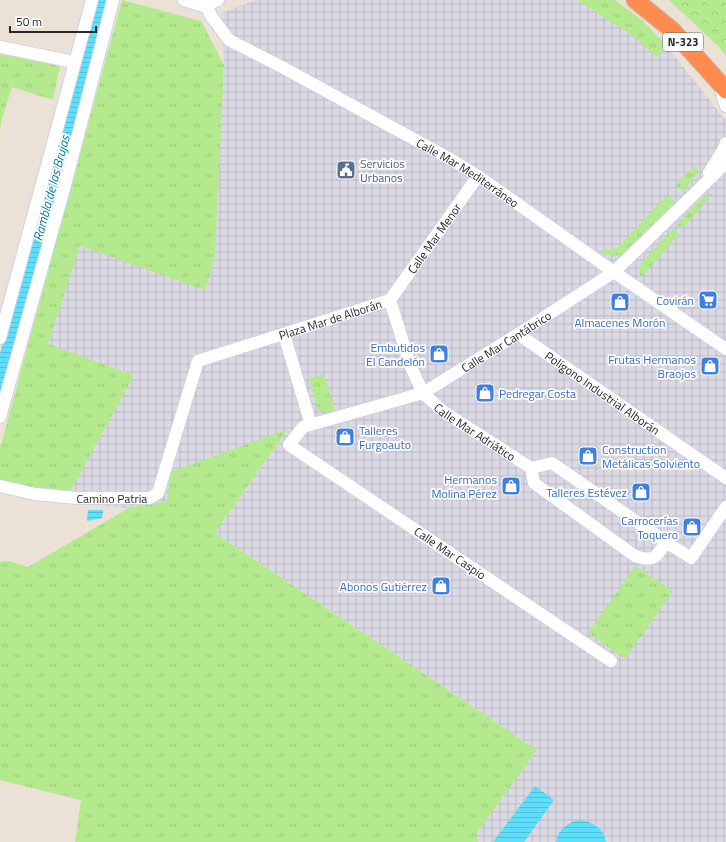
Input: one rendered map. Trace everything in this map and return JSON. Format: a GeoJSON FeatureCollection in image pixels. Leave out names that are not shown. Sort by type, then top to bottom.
{"type":"FeatureCollection","features":[{"type":"Feature","properties":{"kind":"highway","name":"N-323"},"geometry":{"type":"LineString","coordinates":[[635,0],[672,30],[722,85]]}},
{"type":"Feature","properties":{"kind":"street"},"geometry":{"type":"LineString","coordinates":[[0,338],[92,0]]}},
{"type":"Feature","properties":{"kind":"street"},"geometry":{"type":"LineString","coordinates":[[0,417],[64,189],[113,0]]}},
{"type":"Feature","properties":{"kind":"street"},"geometry":{"type":"LineString","coordinates":[[184,0],[207,7],[211,2],[218,0]]}},
{"type":"Feature","properties":{"kind":"street","name":"Calle Mar Mediterráneo"},"geometry":{"type":"LineString","coordinates":[[207,7],[211,16],[229,40],[282,67],[452,160],[478,176],[726,349]]}},
{"type":"Feature","properties":{"kind":"street"},"geometry":{"type":"LineString","coordinates":[[0,47],[74,62]]}},
{"type":"Feature","properties":{"kind":"street"},"geometry":{"type":"LineString","coordinates":[[722,85],[726,106]]}},
{"type":"Feature","properties":{"kind":"street","name":"Calle Mar Cantábrico"},"geometry":{"type":"LineString","coordinates":[[698,190],[726,143]]}},
{"type":"Feature","properties":{"kind":"street","name":"Calle Mar Cantábrico"},"geometry":{"type":"LineString","coordinates":[[289,445],[303,427],[423,393],[518,334],[614,272],[726,163]]}},
{"type":"Feature","properties":{"kind":"street","name":"Calle Mar Cantábrico"},"geometry":{"type":"LineString","coordinates":[[698,190],[726,174]]}},
{"type":"Feature","properties":{"kind":"street","name":"Calle Mar Menor"},"geometry":{"type":"LineString","coordinates":[[390,300],[478,176]]}},
{"type":"Feature","properties":{"kind":"street","name":"Plaza Mar de Alborán"},"geometry":{"type":"LineString","coordinates":[[198,361],[390,300],[410,364],[423,393]]}},
{"type":"Feature","properties":{"kind":"street"},"geometry":{"type":"LineString","coordinates":[[284,334],[311,425]]}},
{"type":"Feature","properties":{"kind":"street","name":"Polígono Industrial Alborán"},"geometry":{"type":"LineString","coordinates":[[518,334],[726,478]]}},
{"type":"Feature","properties":{"kind":"street","name":"Camino Patria"},"geometry":{"type":"LineString","coordinates":[[0,486],[35,494],[77,498],[129,499],[150,498],[154,496],[158,493],[198,361]]}},
{"type":"Feature","properties":{"kind":"street","name":"Calle Mar Adriático"},"geometry":{"type":"LineString","coordinates":[[423,393],[444,412],[531,468]]}},
{"type":"Feature","properties":{"kind":"street","name":"Calle Mar Caspio"},"geometry":{"type":"LineString","coordinates":[[289,445],[611,661]]}},
{"type":"Feature","properties":{"kind":"street"},"geometry":{"type":"LineString","coordinates":[[666,542],[658,555],[654,558],[646,559],[635,556],[534,483],[531,468],[552,463],[691,558],[726,507]]}},
{"type":"Feature","properties":{"kind":"shaded area"},"geometry":{"type":"Polygon","coordinates":[[[256,0],[615,0],[643,21],[666,45],[726,121],[726,842],[470,842],[537,750],[215,533],[288,430],[167,501],[129,508],[105,506],[70,492],[134,375],[48,344],[80,245],[205,290],[215,258],[224,66],[221,13],[256,0]]]}},
{"type":"Feature","properties":{"kind":"green space"},"geometry":{"type":"Polygon","coordinates":[[[122,0],[201,21],[224,65],[215,258],[205,290],[80,246],[48,344],[134,375],[70,492],[26,486],[0,480],[0,448],[122,0]]]}},
{"type":"Feature","properties":{"kind":"green space"},"geometry":{"type":"Polygon","coordinates":[[[577,0],[615,0],[643,21],[666,45],[657,57],[633,36],[577,0]]]}},
{"type":"Feature","properties":{"kind":"green space"},"geometry":{"type":"Polygon","coordinates":[[[669,0],[726,0],[726,56],[719,47],[669,0]]]}},
{"type":"Feature","properties":{"kind":"green space"},"geometry":{"type":"Polygon","coordinates":[[[0,51],[60,66],[53,100],[12,87],[2,118],[0,133],[0,51]]]}},
{"type":"Feature","properties":{"kind":"green space"},"geometry":{"type":"Polygon","coordinates":[[[694,166],[699,172],[683,191],[680,188],[674,187],[694,166]]]}},
{"type":"Feature","properties":{"kind":"green space"},"geometry":{"type":"Polygon","coordinates":[[[713,193],[683,228],[677,225],[699,200],[713,193]]]}},
{"type":"Feature","properties":{"kind":"green space"},"geometry":{"type":"Polygon","coordinates":[[[667,195],[675,202],[623,254],[612,256],[601,252],[604,248],[609,250],[617,248],[667,195]]]}},
{"type":"Feature","properties":{"kind":"green space"},"geometry":{"type":"Polygon","coordinates":[[[673,229],[679,234],[642,277],[639,270],[641,263],[673,229]]]}},
{"type":"Feature","properties":{"kind":"green space"},"geometry":{"type":"Polygon","coordinates":[[[324,374],[336,413],[318,410],[309,378],[324,374]]]}},
{"type":"Feature","properties":{"kind":"green space"},"geometry":{"type":"Polygon","coordinates":[[[288,429],[215,533],[537,750],[476,834],[478,842],[75,842],[81,800],[0,780],[0,561],[9,561],[28,567],[129,508],[167,501],[170,472],[288,429]]]}},
{"type":"Feature","properties":{"kind":"green space"},"geometry":{"type":"Polygon","coordinates":[[[635,566],[673,591],[625,659],[588,633],[635,566]]]}},
{"type":"Feature","properties":{"kind":"water","name":"Rambla de las Brujas"},"geometry":{"type":"Polygon","coordinates":[[[95,0],[109,0],[0,409],[0,354],[95,0]]]}},
{"type":"Feature","properties":{"kind":"water"},"geometry":{"type":"Polygon","coordinates":[[[88,510],[103,510],[102,518],[87,521],[88,510]]]}},
{"type":"Feature","properties":{"kind":"water"},"geometry":{"type":"Polygon","coordinates":[[[535,786],[554,800],[524,842],[493,842],[535,786]]]}},
{"type":"Feature","properties":{"kind":"water"},"geometry":{"type":"Polygon","coordinates":[[[580,820],[597,826],[603,833],[606,842],[556,842],[559,833],[564,827],[571,822],[580,820]]]}},
{"type":"Feature","properties":{"kind":"place","name":"Servicios Urbanos"},"geometry":{"type":"Point","coordinates":[346,170]}},
{"type":"Feature","properties":{"kind":"place","name":"Covirán"},"geometry":{"type":"Point","coordinates":[708,300]}},
{"type":"Feature","properties":{"kind":"place","name":"Almacenes Morón"},"geometry":{"type":"Point","coordinates":[620,302]}},
{"type":"Feature","properties":{"kind":"place","name":"Embutidos El Candelón"},"geometry":{"type":"Point","coordinates":[439,354]}},
{"type":"Feature","properties":{"kind":"place","name":"Frutas Hermanos Braojos"},"geometry":{"type":"Point","coordinates":[710,366]}},
{"type":"Feature","properties":{"kind":"place","name":"Pedregar Costa"},"geometry":{"type":"Point","coordinates":[485,393]}},
{"type":"Feature","properties":{"kind":"place","name":"Talleres Furgoauto"},"geometry":{"type":"Point","coordinates":[345,437]}},
{"type":"Feature","properties":{"kind":"place","name":"Construction Metálicas Solviento"},"geometry":{"type":"Point","coordinates":[588,456]}},
{"type":"Feature","properties":{"kind":"place","name":"Hermanos Molina Pérez"},"geometry":{"type":"Point","coordinates":[511,486]}},
{"type":"Feature","properties":{"kind":"place","name":"Talleres Estévez"},"geometry":{"type":"Point","coordinates":[641,492]}},
{"type":"Feature","properties":{"kind":"place","name":"Carrocerías Toquero"},"geometry":{"type":"Point","coordinates":[692,527]}},
{"type":"Feature","properties":{"kind":"place","name":"Abonos Gutiérrez"},"geometry":{"type":"Point","coordinates":[441,586]}}]}
